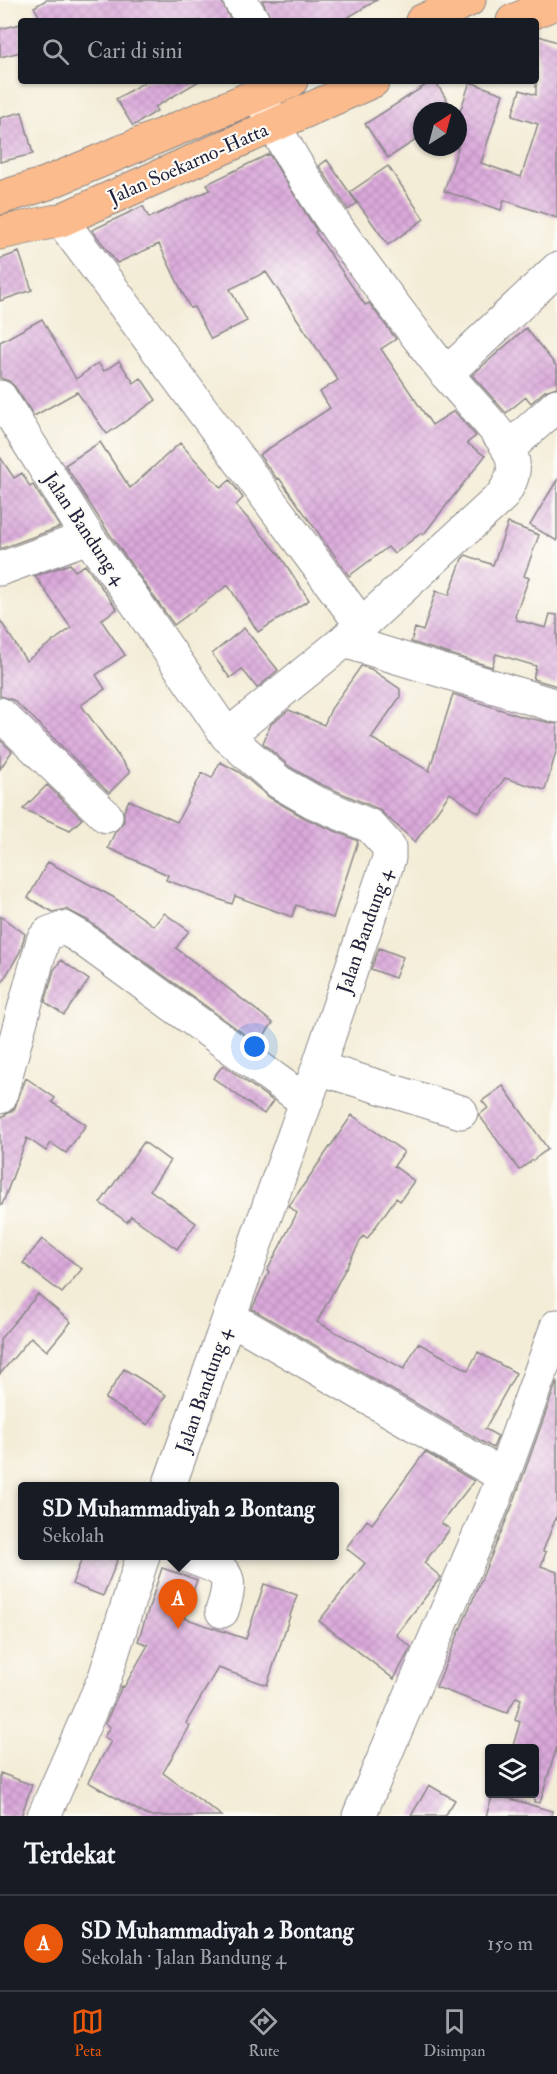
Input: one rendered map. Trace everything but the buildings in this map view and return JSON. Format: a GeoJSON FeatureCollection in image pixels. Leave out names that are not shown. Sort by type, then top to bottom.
{"type":"FeatureCollection","features":[{"type":"Feature","properties":{"kind":"main road"},"geometry":{"type":"LineString","coordinates":[[429,18],[469,0]]}},
{"type":"Feature","properties":{"kind":"main road"},"geometry":{"type":"LineString","coordinates":[[520,18],[557,2]]}},
{"type":"Feature","properties":{"kind":"main road","name":"Jalan Soekarno-Hatta"},"geometry":{"type":"LineString","coordinates":[[0,198],[45,184],[284,84]]}},
{"type":"Feature","properties":{"kind":"main road","name":"Jalan Soekarno-Hatta"},"geometry":{"type":"LineString","coordinates":[[0,233],[61,220],[366,84]]}},
{"type":"Feature","properties":{"kind":"street"},"geometry":{"type":"LineString","coordinates":[[240,0],[251,18]]}},
{"type":"Feature","properties":{"kind":"street"},"geometry":{"type":"LineString","coordinates":[[227,736],[353,632],[502,496],[513,476],[514,465],[508,449],[446,374],[330,219],[273,125],[259,95]]}},
{"type":"Feature","properties":{"kind":"street"},"geometry":{"type":"LineString","coordinates":[[61,220],[353,632],[557,706]]}},
{"type":"Feature","properties":{"kind":"street"},"geometry":{"type":"LineString","coordinates":[[446,374],[557,269]]}},
{"type":"Feature","properties":{"kind":"street","name":"Jalan Bandung 4"},"geometry":{"type":"LineString","coordinates":[[0,397],[88,537],[227,736],[279,782],[312,801],[370,825],[389,848],[389,858],[318,1068],[170,1482]]}},
{"type":"Feature","properties":{"kind":"street"},"geometry":{"type":"LineString","coordinates":[[508,449],[557,405]]}},
{"type":"Feature","properties":{"kind":"street"},"geometry":{"type":"LineString","coordinates":[[0,568],[88,537]]}},
{"type":"Feature","properties":{"kind":"street"},"geometry":{"type":"LineString","coordinates":[[0,714],[106,816]]}},
{"type":"Feature","properties":{"kind":"street"},"geometry":{"type":"LineString","coordinates":[[0,1097],[7,1050],[43,940],[49,933],[64,928],[305,1101]]}},
{"type":"Feature","properties":{"kind":"street"},"geometry":{"type":"LineString","coordinates":[[318,1068],[461,1112]]}},
{"type":"Feature","properties":{"kind":"street"},"geometry":{"type":"LineString","coordinates":[[229,1317],[503,1476]]}},
{"type":"Feature","properties":{"kind":"street"},"geometry":{"type":"LineString","coordinates":[[359,1816],[503,1476],[557,1326]]}},
{"type":"Feature","properties":{"kind":"street"},"geometry":{"type":"LineString","coordinates":[[44,1816],[105,1677],[142,1560]]}},
{"type":"Feature","properties":{"kind":"street"},"geometry":{"type":"LineString","coordinates":[[197,1560],[220,1570],[228,1577],[230,1590],[222,1611]]}},
{"type":"Feature","properties":{"kind":"place","name":"SD Muhammadiyah 2 Bontang"},"geometry":{"type":"Point","coordinates":[178,1629]}}]}
